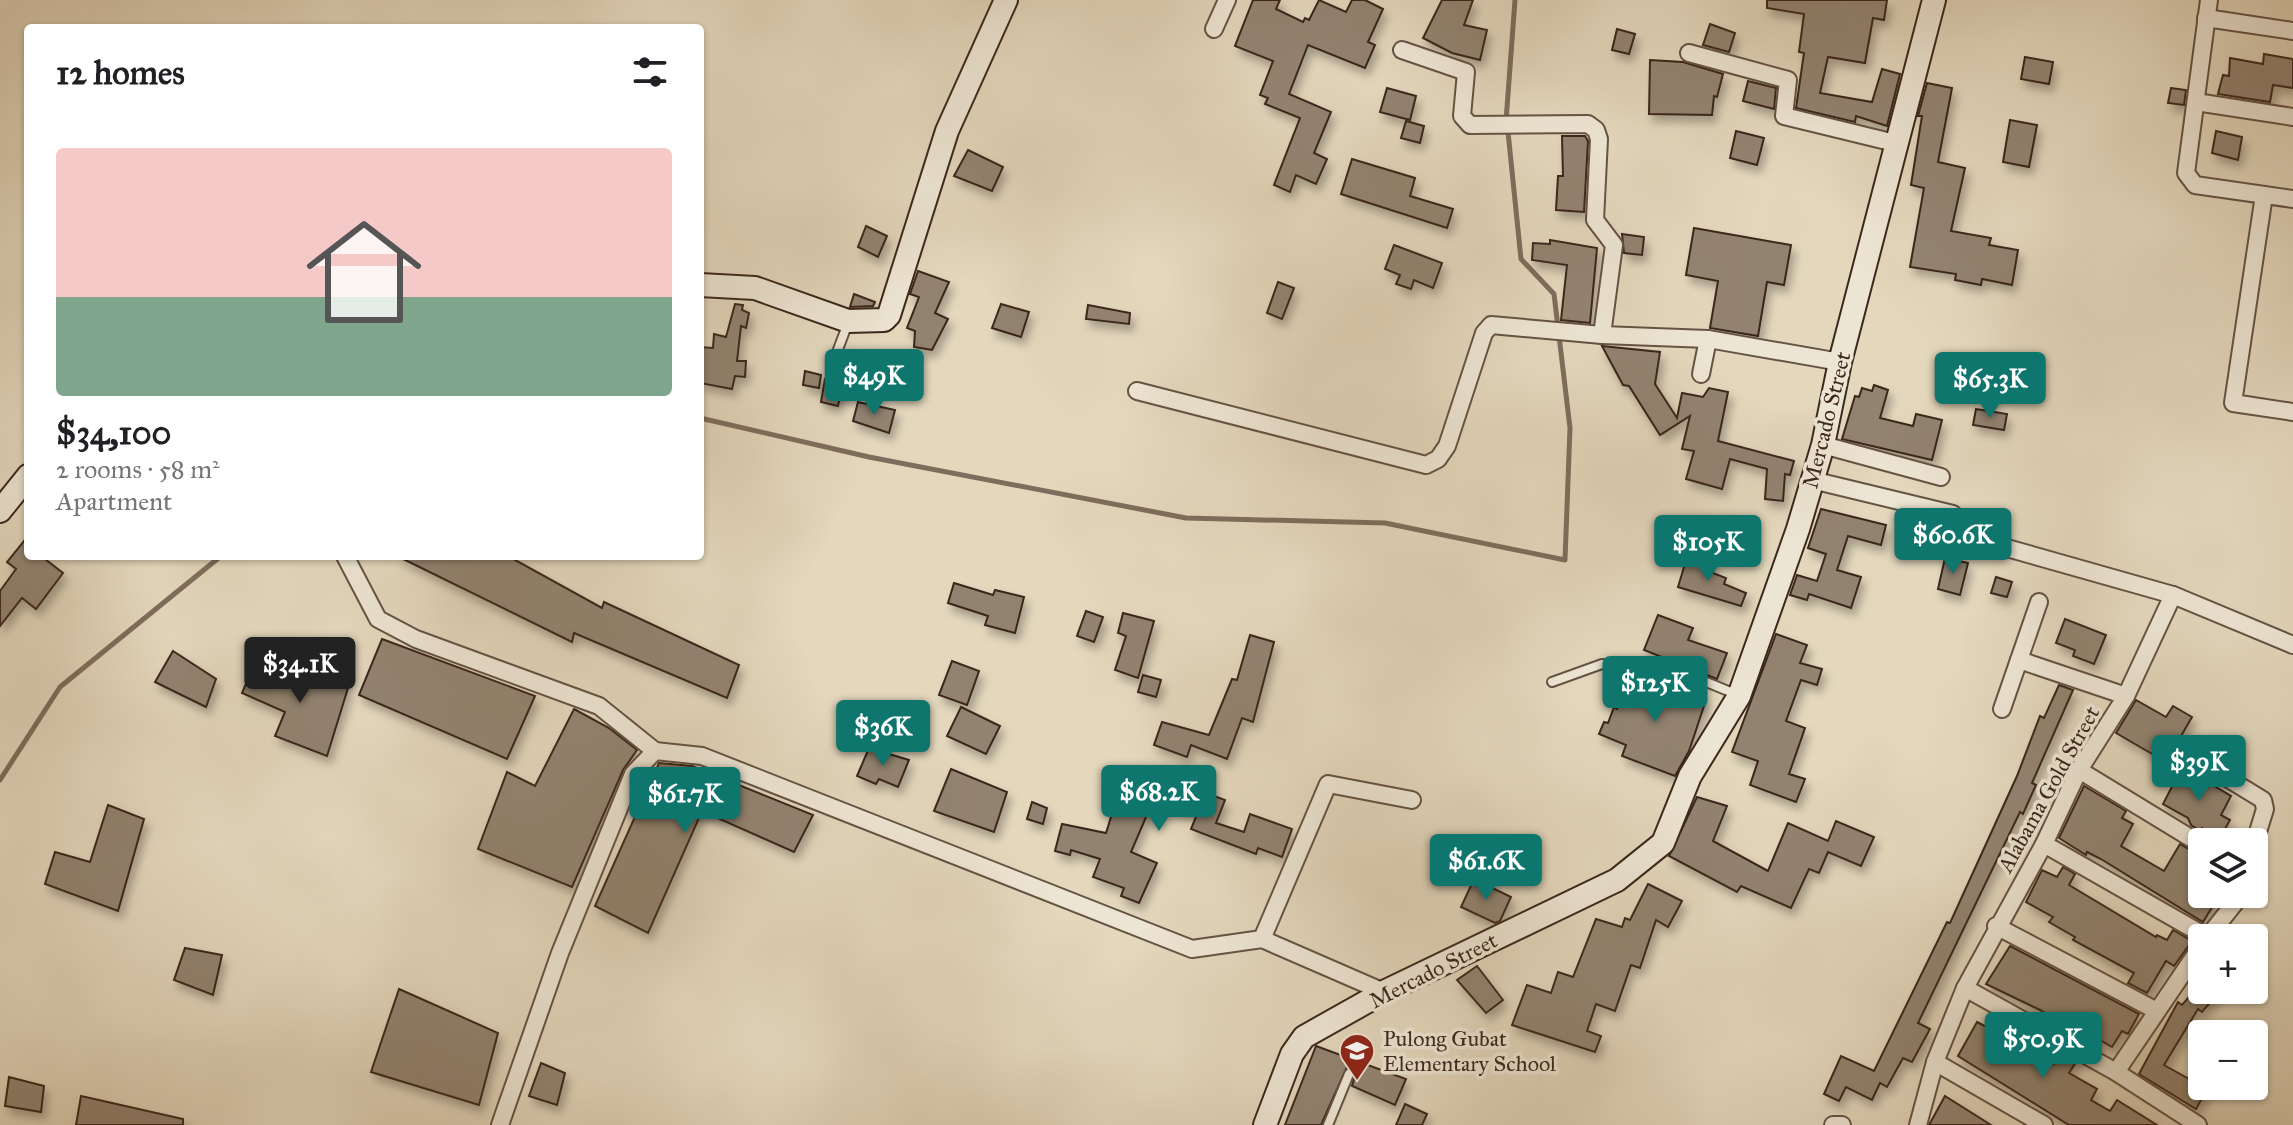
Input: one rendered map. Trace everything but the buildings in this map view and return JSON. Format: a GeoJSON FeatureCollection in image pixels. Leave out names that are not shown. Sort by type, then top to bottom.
{"type":"FeatureCollection","features":[{"type":"Feature","properties":{"kind":"street"},"geometry":{"type":"LineString","coordinates":[[704,285],[755,288],[848,321],[878,322],[889,315],[947,131],[1006,0]]}},
{"type":"Feature","properties":{"kind":"street"},"geometry":{"type":"LineString","coordinates":[[1214,29],[1227,0]]}},
{"type":"Feature","properties":{"kind":"street","name":"Mercado Street"},"geometry":{"type":"LineString","coordinates":[[1265,1125],[1292,1054],[1304,1037],[1384,992],[1617,880],[1663,843],[1690,776],[1739,696],[1812,480],[1934,0]]}},
{"type":"Feature","properties":{"kind":"street"},"geometry":{"type":"LineString","coordinates":[[2209,0],[2186,173],[2195,185],[2293,199]]}},
{"type":"Feature","properties":{"kind":"street"},"geometry":{"type":"LineString","coordinates":[[2206,18],[2293,31]]}},
{"type":"Feature","properties":{"kind":"street"},"geometry":{"type":"LineString","coordinates":[[1402,50],[1466,72],[1462,116],[1470,125],[1588,124],[1596,130],[1599,139],[1595,220],[1614,245],[1602,335]]}},
{"type":"Feature","properties":{"kind":"street"},"geometry":{"type":"LineString","coordinates":[[1689,53],[1788,80],[1784,116],[1899,144]]}},
{"type":"Feature","properties":{"kind":"street"},"geometry":{"type":"LineString","coordinates":[[2196,102],[2293,117]]}},
{"type":"Feature","properties":{"kind":"street"},"geometry":{"type":"LineString","coordinates":[[2264,195],[2233,403],[2293,412]]}},
{"type":"Feature","properties":{"kind":"street"},"geometry":{"type":"LineString","coordinates":[[1137,391],[1426,465],[1438,459],[1447,446],[1484,333],[1491,325],[1602,335],[1708,339],[1840,362]]}},
{"type":"Feature","properties":{"kind":"street"},"geometry":{"type":"LineString","coordinates":[[1701,374],[1708,339]]}},
{"type":"Feature","properties":{"kind":"street"},"geometry":{"type":"LineString","coordinates":[[1823,445],[1941,477]]}},
{"type":"Feature","properties":{"kind":"street"},"geometry":{"type":"LineString","coordinates":[[1812,480],[1953,514],[1975,539],[2173,595],[2293,645]]}},
{"type":"Feature","properties":{"kind":"street"},"geometry":{"type":"LineString","coordinates":[[0,511],[24,481]]}},
{"type":"Feature","properties":{"kind":"street"},"geometry":{"type":"LineString","coordinates":[[347,560],[378,619],[416,639],[599,706],[655,751],[702,756],[1192,949],[1262,939],[1384,992]]}},
{"type":"Feature","properties":{"kind":"street","name":"Alabama Gold Street"},"geometry":{"type":"LineString","coordinates":[[1918,1125],[1935,1062],[1965,988],[1996,926],[2044,844],[2079,770],[2126,696],[2173,595]]}},
{"type":"Feature","properties":{"kind":"street"},"geometry":{"type":"LineString","coordinates":[[2002,709],[2039,602]]}},
{"type":"Feature","properties":{"kind":"street"},"geometry":{"type":"LineString","coordinates":[[2019,660],[2126,696]]}},
{"type":"Feature","properties":{"kind":"street"},"geometry":{"type":"LineString","coordinates":[[500,1125],[560,953],[633,774],[655,751]]}},
{"type":"Feature","properties":{"kind":"street"},"geometry":{"type":"LineString","coordinates":[[2209,767],[2263,800],[2265,809],[2259,828]]}},
{"type":"Feature","properties":{"kind":"street"},"geometry":{"type":"LineString","coordinates":[[2079,770],[2188,836]]}},
{"type":"Feature","properties":{"kind":"street"},"geometry":{"type":"LineString","coordinates":[[1262,939],[1328,784],[1412,800]]}},
{"type":"Feature","properties":{"kind":"street"},"geometry":{"type":"LineString","coordinates":[[2044,844],[2188,927]]}},
{"type":"Feature","properties":{"kind":"street"},"geometry":{"type":"LineString","coordinates":[[2218,924],[2231,908]]}},
{"type":"Feature","properties":{"kind":"street"},"geometry":{"type":"LineString","coordinates":[[1996,926],[2157,1011]]}},
{"type":"Feature","properties":{"kind":"street"},"geometry":{"type":"LineString","coordinates":[[2116,1072],[2188,966]]}},
{"type":"Feature","properties":{"kind":"street"},"geometry":{"type":"LineString","coordinates":[[1965,988],[2116,1072],[2198,1125]]}},
{"type":"Feature","properties":{"kind":"street"},"geometry":{"type":"LineString","coordinates":[[1935,1062],[2044,1125]]}},
{"type":"Feature","properties":{"kind":"street"},"geometry":{"type":"LineString","coordinates":[[1833,1125],[1842,1125]]}},
{"type":"Feature","properties":{"kind":"lane"},"geometry":{"type":"LineString","coordinates":[[834,360],[848,321]]}},
{"type":"Feature","properties":{"kind":"lane"},"geometry":{"type":"LineString","coordinates":[[1552,682],[1602,664],[1672,668],[1739,696]]}},
{"type":"Feature","properties":{"kind":"lane"},"geometry":{"type":"LineString","coordinates":[[1328,1125],[1349,1074]]}},
{"type":"Feature","properties":{"kind":"waterway"},"geometry":{"type":"LineString","coordinates":[[1506,121],[1515,0]]}},
{"type":"Feature","properties":{"kind":"waterway"},"geometry":{"type":"LineString","coordinates":[[704,419],[869,457],[1186,518],[1385,523],[1565,560],[1570,428],[1554,294],[1521,259],[1508,132]]}},
{"type":"Feature","properties":{"kind":"waterway"},"geometry":{"type":"LineString","coordinates":[[0,780],[60,687],[216,560]]}},
{"type":"Feature","properties":{"kind":"place","name":"Pulong Gubat Elementary School"},"geometry":{"type":"Point","coordinates":[1357,1082]}}]}
